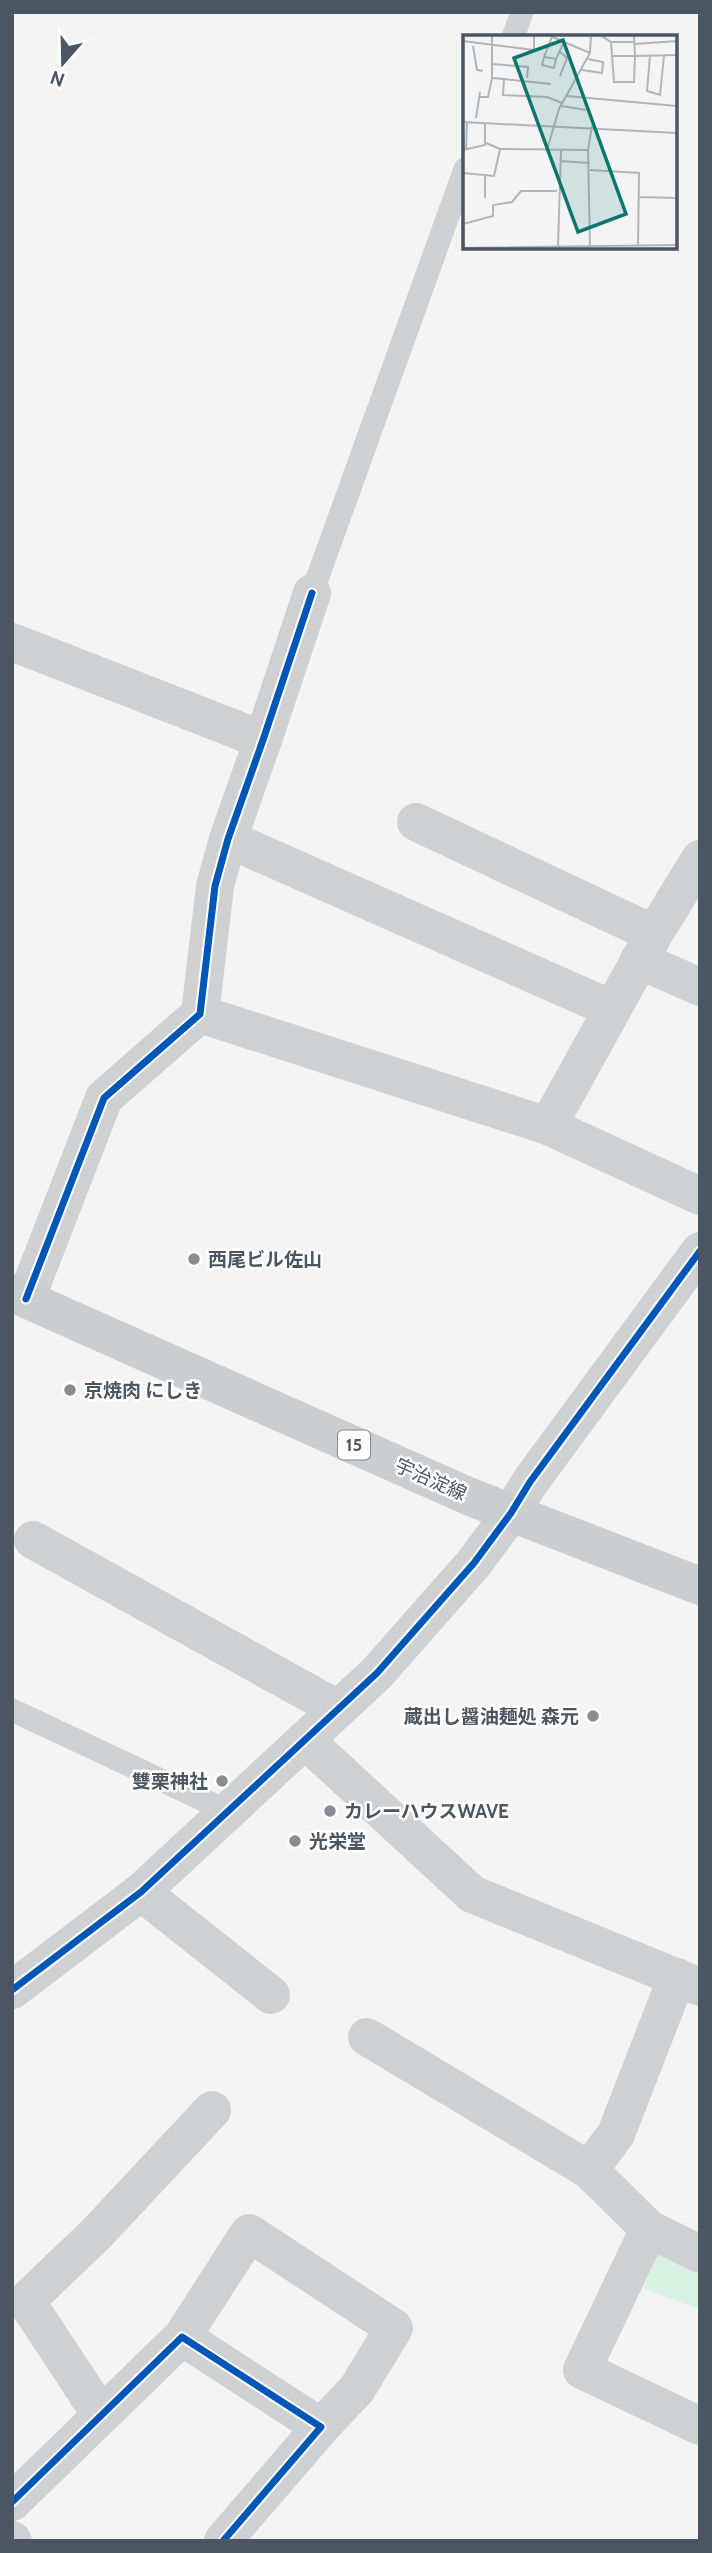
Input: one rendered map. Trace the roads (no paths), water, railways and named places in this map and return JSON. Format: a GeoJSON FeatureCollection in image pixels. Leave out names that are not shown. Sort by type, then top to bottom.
{"type":"FeatureCollection","features":[{"type":"Feature","properties":{"kind":"main road","name":"宇治淀線"},"geometry":{"type":"LineString","coordinates":[[19,1296],[511,1513],[700,1586]]}},
{"type":"Feature","properties":{"kind":"street"},"geometry":{"type":"LineString","coordinates":[[19,1296],[104,1098],[201,1014],[215,886],[228,839],[312,593]]}},
{"type":"Feature","properties":{"kind":"street"},"geometry":{"type":"LineString","coordinates":[[12,642],[263,740]]}},
{"type":"Feature","properties":{"kind":"street"},"geometry":{"type":"LineString","coordinates":[[416,822],[647,947],[700,987]]}},
{"type":"Feature","properties":{"kind":"street"},"geometry":{"type":"LineString","coordinates":[[228,839],[612,1009]]}},
{"type":"Feature","properties":{"kind":"street"},"geometry":{"type":"LineString","coordinates":[[548,1126],[647,947],[700,859]]}},
{"type":"Feature","properties":{"kind":"street"},"geometry":{"type":"LineString","coordinates":[[201,1014],[548,1126],[700,1196]]}},
{"type":"Feature","properties":{"kind":"street"},"geometry":{"type":"LineString","coordinates":[[12,1990],[141,1892],[386,1663],[474,1563],[530,1482],[700,1251]]}},
{"type":"Feature","properties":{"kind":"street"},"geometry":{"type":"LineString","coordinates":[[33,1540],[338,1709]]}},
{"type":"Feature","properties":{"kind":"street"},"geometry":{"type":"LineString","coordinates":[[305,1740],[472,1894],[688,1982],[616,2134],[589,2170]]}},
{"type":"Feature","properties":{"kind":"street"},"geometry":{"type":"LineString","coordinates":[[141,1892],[271,1995]]}},
{"type":"Feature","properties":{"kind":"street"},"geometry":{"type":"LineString","coordinates":[[367,2037],[589,2170],[649,2230],[700,2254]]}},
{"type":"Feature","properties":{"kind":"street"},"geometry":{"type":"LineString","coordinates":[[101,2415],[26,2301],[97,2233],[212,2110]]}},
{"type":"Feature","properties":{"kind":"street"},"geometry":{"type":"LineString","coordinates":[[649,2230],[582,2370],[700,2426]]}},
{"type":"Feature","properties":{"kind":"street"},"geometry":{"type":"LineString","coordinates":[[12,2502],[182,2337],[249,2233],[394,2328],[357,2389],[223,2541]]}},
{"type":"Feature","properties":{"kind":"street"},"geometry":{"type":"LineString","coordinates":[[182,2337],[321,2427]]}},
{"type":"Feature","properties":{"kind":"lane"},"geometry":{"type":"LineString","coordinates":[[514,35],[522,12]]}},
{"type":"Feature","properties":{"kind":"lane"},"geometry":{"type":"LineString","coordinates":[[312,593],[463,175]]}},
{"type":"Feature","properties":{"kind":"lane"},"geometry":{"type":"LineString","coordinates":[[12,1710],[229,1812]]}},
{"type":"Feature","properties":{"kind":"place","name":"西尾ビル佐山"},"geometry":{"type":"Point","coordinates":[194,1259]}},
{"type":"Feature","properties":{"kind":"place","name":"京焼肉 にしき"},"geometry":{"type":"Point","coordinates":[70,1390]}},
{"type":"Feature","properties":{"kind":"place","name":"蔵出し醤油麺処 森元"},"geometry":{"type":"Point","coordinates":[593,1716]}},
{"type":"Feature","properties":{"kind":"place","name":"雙栗神社"},"geometry":{"type":"Point","coordinates":[222,1781]}},
{"type":"Feature","properties":{"kind":"place","name":"カレーハウスWAVE"},"geometry":{"type":"Point","coordinates":[330,1811]}},
{"type":"Feature","properties":{"kind":"place","name":"光栄堂"},"geometry":{"type":"Point","coordinates":[295,1841]}}]}
